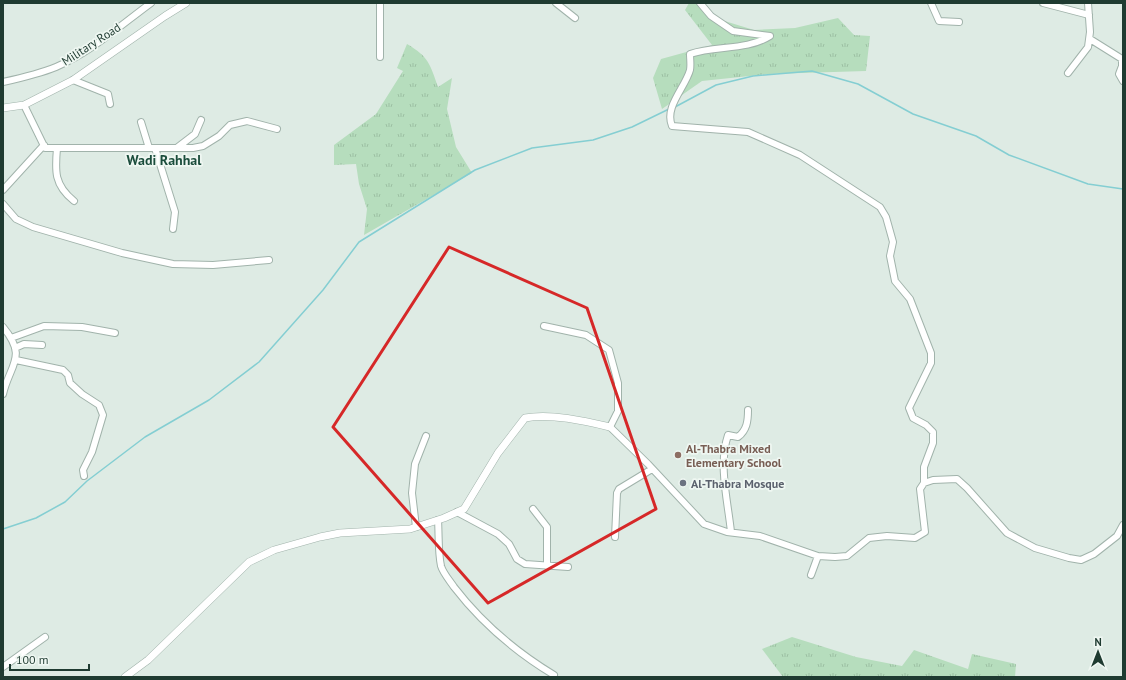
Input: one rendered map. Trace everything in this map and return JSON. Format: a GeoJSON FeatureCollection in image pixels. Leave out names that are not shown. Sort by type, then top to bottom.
{"type":"FeatureCollection","features":[{"type":"Feature","properties":{"kind":"street","name":"Military Road"},"geometry":{"type":"LineString","coordinates":[[3,82],[22,78],[57,66],[96,44],[151,3]]}},
{"type":"Feature","properties":{"kind":"street"},"geometry":{"type":"LineString","coordinates":[[3,108],[24,105],[73,80],[186,3]]}},
{"type":"Feature","properties":{"kind":"street"},"geometry":{"type":"LineString","coordinates":[[380,3],[380,57]]}},
{"type":"Feature","properties":{"kind":"street"},"geometry":{"type":"LineString","coordinates":[[556,3],[575,18]]}},
{"type":"Feature","properties":{"kind":"street"},"geometry":{"type":"LineString","coordinates":[[125,677],[148,660],[249,562],[274,550],[335,534],[416,527],[464,510],[498,453],[525,418],[536,415],[610,427],[704,524],[731,532],[760,536],[818,556],[847,556],[869,538],[887,536],[915,538],[925,532],[920,489],[924,483],[924,467],[933,443],[933,432],[926,425],[913,418],[909,408],[931,363],[931,353],[910,299],[895,281],[890,256],[893,242],[886,217],[880,207],[800,155],[748,132],[672,126],[669,120],[671,108],[690,70],[690,54],[700,51],[735,48],[762,41],[770,36],[733,31],[711,16],[700,3]]}},
{"type":"Feature","properties":{"kind":"street"},"geometry":{"type":"LineString","coordinates":[[931,3],[939,21],[959,22]]}},
{"type":"Feature","properties":{"kind":"street"},"geometry":{"type":"LineString","coordinates":[[1043,3],[1089,15]]}},
{"type":"Feature","properties":{"kind":"street"},"geometry":{"type":"LineString","coordinates":[[1068,73],[1088,47],[1090,39],[1088,3]]}},
{"type":"Feature","properties":{"kind":"street"},"geometry":{"type":"LineString","coordinates":[[1090,39],[1122,60],[1122,66],[1119,74],[1123,81]]}},
{"type":"Feature","properties":{"kind":"street"},"geometry":{"type":"LineString","coordinates":[[73,80],[108,94],[110,104]]}},
{"type":"Feature","properties":{"kind":"street"},"geometry":{"type":"LineString","coordinates":[[24,105],[45,148],[177,148],[203,146],[219,136],[230,125],[247,121],[277,129]]}},
{"type":"Feature","properties":{"kind":"street"},"geometry":{"type":"LineString","coordinates":[[177,148],[195,134],[201,120]]}},
{"type":"Feature","properties":{"kind":"street"},"geometry":{"type":"LineString","coordinates":[[141,122],[175,212],[173,230]]}},
{"type":"Feature","properties":{"kind":"street"},"geometry":{"type":"LineString","coordinates":[[3,190],[44,145]]}},
{"type":"Feature","properties":{"kind":"street"},"geometry":{"type":"LineString","coordinates":[[57,148],[55,172],[61,187],[74,201]]}},
{"type":"Feature","properties":{"kind":"street"},"geometry":{"type":"LineString","coordinates":[[3,204],[16,219],[33,227],[122,253],[174,264],[214,265],[269,260]]}},
{"type":"Feature","properties":{"kind":"street"},"geometry":{"type":"LineString","coordinates":[[11,338],[44,326],[82,327],[115,333]]}},
{"type":"Feature","properties":{"kind":"street"},"geometry":{"type":"LineString","coordinates":[[544,326],[586,335],[609,350],[618,383],[618,411],[610,427]]}},
{"type":"Feature","properties":{"kind":"street"},"geometry":{"type":"LineString","coordinates":[[3,327],[11,338],[17,353],[16,360],[3,394]]}},
{"type":"Feature","properties":{"kind":"street"},"geometry":{"type":"LineString","coordinates":[[15,348],[24,344],[42,345]]}},
{"type":"Feature","properties":{"kind":"street"},"geometry":{"type":"LineString","coordinates":[[16,360],[63,370],[68,375],[70,383],[82,394],[99,405],[102,415],[92,452],[83,470],[84,476]]}},
{"type":"Feature","properties":{"kind":"street"},"geometry":{"type":"LineString","coordinates":[[731,532],[725,477],[724,447],[728,435],[738,437],[743,434],[748,422],[748,410]]}},
{"type":"Feature","properties":{"kind":"street"},"geometry":{"type":"LineString","coordinates":[[416,527],[412,493],[415,464],[426,436]]}},
{"type":"Feature","properties":{"kind":"street"},"geometry":{"type":"LineString","coordinates":[[615,538],[617,494],[619,489],[652,469]]}},
{"type":"Feature","properties":{"kind":"street"},"geometry":{"type":"LineString","coordinates":[[924,483],[957,479],[967,488],[1007,533],[1035,548],[1069,558],[1081,560],[1094,554],[1117,536],[1123,525]]}},
{"type":"Feature","properties":{"kind":"street"},"geometry":{"type":"LineString","coordinates":[[533,509],[548,527],[547,566]]}},
{"type":"Feature","properties":{"kind":"street"},"geometry":{"type":"LineString","coordinates":[[457,512],[498,534],[510,544],[517,558],[525,564],[568,567]]}},
{"type":"Feature","properties":{"kind":"street"},"geometry":{"type":"LineString","coordinates":[[438,520],[441,567],[448,579],[465,601],[496,632],[535,664],[554,675]]}},
{"type":"Feature","properties":{"kind":"street"},"geometry":{"type":"LineString","coordinates":[[811,574],[818,556]]}},
{"type":"Feature","properties":{"kind":"street"},"geometry":{"type":"LineString","coordinates":[[3,667],[44,637]]}},
{"type":"Feature","properties":{"kind":"highlighted area"},"geometry":{"type":"Polygon","coordinates":[[[449,247],[587,308],[656,509],[488,603],[333,427],[449,247]]]}},
{"type":"Feature","properties":{"kind":"green space"},"geometry":{"type":"Polygon","coordinates":[[[689,3],[699,3],[718,19],[754,30],[795,28],[838,18],[854,35],[870,36],[866,71],[769,74],[702,81],[662,109],[653,78],[661,59],[712,45],[685,10],[689,3]]]}},
{"type":"Feature","properties":{"kind":"green space"},"geometry":{"type":"Polygon","coordinates":[[[407,44],[420,53],[428,62],[438,87],[452,78],[447,109],[456,147],[472,173],[364,235],[367,209],[359,184],[356,164],[334,165],[334,145],[376,114],[403,71],[397,68],[407,44]]]}},
{"type":"Feature","properties":{"kind":"green space"},"geometry":{"type":"Polygon","coordinates":[[[792,637],[856,657],[902,666],[914,650],[968,669],[972,654],[1016,664],[1015,677],[783,677],[762,649],[792,637]]]}},
{"type":"Feature","properties":{"kind":"waterway"},"geometry":{"type":"LineString","coordinates":[[675,107],[716,85],[753,76],[812,71],[858,84],[913,114],[976,136],[1009,155],[1088,184],[1123,189]]}},
{"type":"Feature","properties":{"kind":"waterway"},"geometry":{"type":"LineString","coordinates":[[3,529],[36,518],[65,502],[87,481],[145,437],[209,400],[259,362],[323,290],[359,242],[475,170],[532,148],[593,140],[632,127],[669,109]]}},
{"type":"Feature","properties":{"kind":"place","name":"Al-Thabra Mixed Elementary School"},"geometry":{"type":"Point","coordinates":[678,455]}},
{"type":"Feature","properties":{"kind":"place","name":"Al-Thabra Mosque"},"geometry":{"type":"Point","coordinates":[683,483]}},
{"type":"Feature","properties":{"kind":"district","name":"Wadi Rahhal"},"geometry":{"type":"Point","coordinates":[164,160]}}]}
